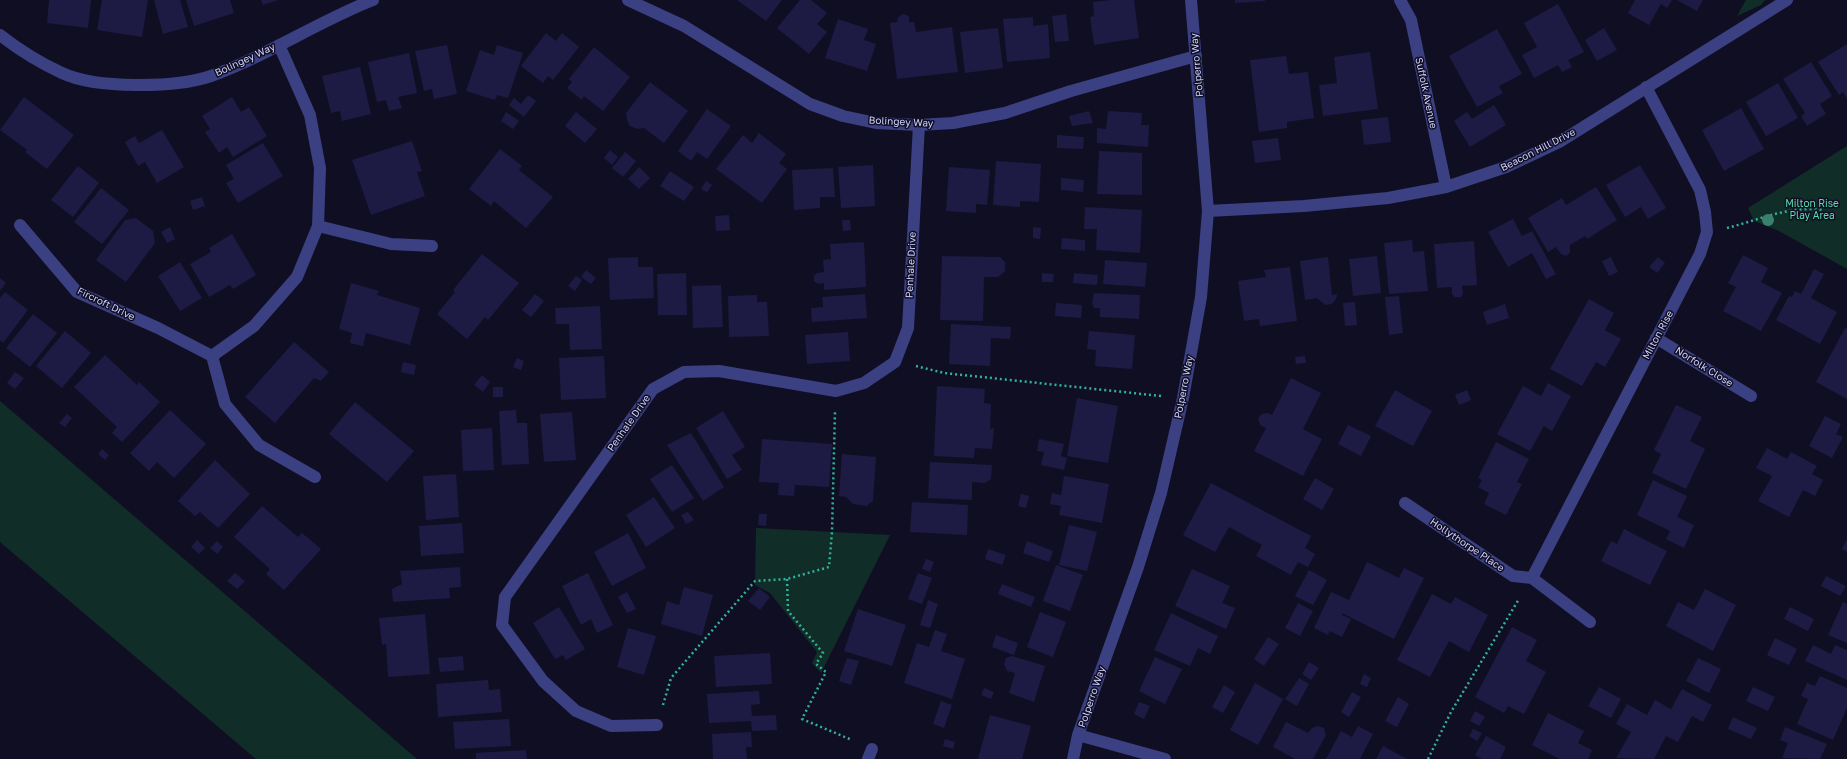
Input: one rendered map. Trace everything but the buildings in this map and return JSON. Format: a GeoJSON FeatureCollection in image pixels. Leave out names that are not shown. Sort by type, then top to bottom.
{"type":"FeatureCollection","features":[{"type":"Feature","properties":{"kind":"street","name":"Bolingey Way"},"geometry":{"type":"LineString","coordinates":[[0,35],[22,52],[63,74],[101,83],[139,85],[176,83],[209,76],[241,64],[341,13],[372,0]]}},
{"type":"Feature","properties":{"kind":"street","name":"Bolingey Way"},"geometry":{"type":"LineString","coordinates":[[628,0],[684,26],[810,104],[843,116],[876,123],[919,125],[952,123],[1005,113],[1071,91],[1196,56]]}},
{"type":"Feature","properties":{"kind":"street","name":"Polperro Way"},"geometry":{"type":"LineString","coordinates":[[1073,759],[1078,736],[1135,574],[1161,493],[1183,398],[1201,298],[1208,211],[1191,0]]}},
{"type":"Feature","properties":{"kind":"street","name":"Suffolk Avenue"},"geometry":{"type":"LineString","coordinates":[[1400,0],[1411,20],[1446,187]]}},
{"type":"Feature","properties":{"kind":"street","name":"Beacon Hill Drive"},"geometry":{"type":"LineString","coordinates":[[1208,211],[1304,206],[1366,200],[1446,187],[1506,167],[1561,140],[1787,0]]}},
{"type":"Feature","properties":{"kind":"street"},"geometry":{"type":"LineString","coordinates":[[279,45],[310,115],[320,168],[318,226],[297,277],[254,326],[212,356],[225,404],[259,446],[315,477]]}},
{"type":"Feature","properties":{"kind":"street","name":"Milton Rise"},"geometry":{"type":"LineString","coordinates":[[1532,578],[1700,254],[1707,232],[1706,212],[1700,190],[1646,87]]}},
{"type":"Feature","properties":{"kind":"street","name":"Penhale Drive"},"geometry":{"type":"LineString","coordinates":[[657,725],[611,726],[576,711],[543,681],[502,625],[505,597],[653,389],[684,372],[719,372],[836,391],[864,383],[895,362],[908,328],[919,125]]}},
{"type":"Feature","properties":{"kind":"street","name":"Fircroft Drive"},"geometry":{"type":"LineString","coordinates":[[20,226],[76,292],[153,326],[212,356]]}},
{"type":"Feature","properties":{"kind":"street"},"geometry":{"type":"LineString","coordinates":[[318,226],[392,244],[432,246]]}},
{"type":"Feature","properties":{"kind":"street","name":"Norfolk Close"},"geometry":{"type":"LineString","coordinates":[[1656,338],[1751,396]]}},
{"type":"Feature","properties":{"kind":"street","name":"Hollythorpe Place"},"geometry":{"type":"LineString","coordinates":[[1406,503],[1513,576],[1532,578],[1590,622]]}},
{"type":"Feature","properties":{"kind":"street"},"geometry":{"type":"LineString","coordinates":[[1078,736],[1165,759]]}},
{"type":"Feature","properties":{"kind":"path"},"geometry":{"type":"LineString","coordinates":[[1707,232],[1754,222],[1794,209],[1810,208],[1824,210]]}},
{"type":"Feature","properties":{"kind":"path"},"geometry":{"type":"LineString","coordinates":[[895,362],[944,373],[1183,398]]}},
{"type":"Feature","properties":{"kind":"path"},"geometry":{"type":"LineString","coordinates":[[657,725],[671,678],[755,581],[787,579],[829,567],[832,532],[836,391]]}},
{"type":"Feature","properties":{"kind":"path"},"geometry":{"type":"LineString","coordinates":[[1428,759],[1451,712],[1532,578]]}},
{"type":"Feature","properties":{"kind":"path"},"geometry":{"type":"LineString","coordinates":[[787,579],[788,611],[823,653],[816,664],[826,672],[802,719],[870,754]]}},
{"type":"Feature","properties":{"kind":"green space"},"geometry":{"type":"Polygon","coordinates":[[[1746,0],[1765,0],[1761,5],[1737,16],[1746,0]]]}},
{"type":"Feature","properties":{"kind":"green space","name":"Milton Rise Play Area"},"geometry":{"type":"Polygon","coordinates":[[[1847,146],[1847,269],[1779,231],[1754,221],[1748,208],[1847,146]]]}},
{"type":"Feature","properties":{"kind":"green space"},"geometry":{"type":"Polygon","coordinates":[[[0,401],[417,759],[256,759],[0,542],[0,401]]]}},
{"type":"Feature","properties":{"kind":"green space"},"geometry":{"type":"Polygon","coordinates":[[[756,528],[890,535],[821,673],[812,663],[817,652],[770,593],[755,585],[756,528]]]}}]}
